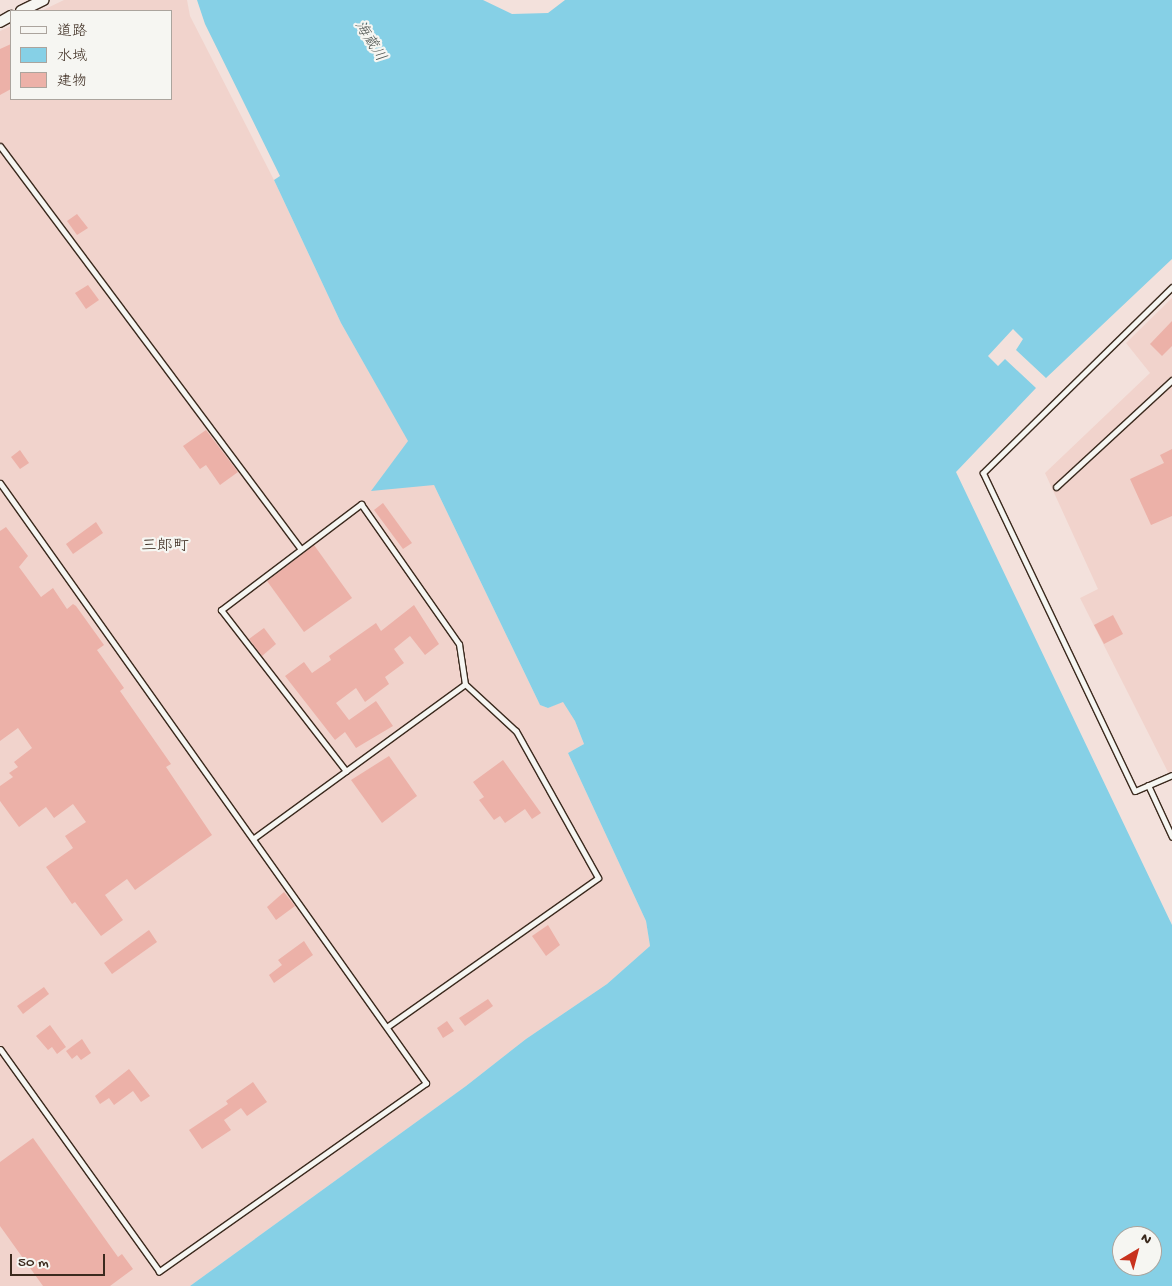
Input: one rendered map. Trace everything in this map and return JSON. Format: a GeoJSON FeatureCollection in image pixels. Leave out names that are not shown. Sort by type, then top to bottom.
{"type":"FeatureCollection","features":[{"type":"Feature","properties":{"kind":"street"},"geometry":{"type":"LineString","coordinates":[[23,10],[44,0]]}},
{"type":"Feature","properties":{"kind":"lane"},"geometry":{"type":"LineString","coordinates":[[0,146],[300,548]]}},
{"type":"Feature","properties":{"kind":"lane"},"geometry":{"type":"LineString","coordinates":[[1172,287],[983,473],[1135,791],[1172,775]]}},
{"type":"Feature","properties":{"kind":"lane"},"geometry":{"type":"LineString","coordinates":[[1056,487],[1172,380]]}},
{"type":"Feature","properties":{"kind":"lane"},"geometry":{"type":"LineString","coordinates":[[0,483],[426,1082],[159,1271],[0,1049]]}},
{"type":"Feature","properties":{"kind":"lane"},"geometry":{"type":"LineString","coordinates":[[346,771],[221,610],[300,548],[361,504],[459,644],[465,684],[516,731],[598,878],[387,1027]]}},
{"type":"Feature","properties":{"kind":"lane"},"geometry":{"type":"LineString","coordinates":[[254,838],[465,684]]}},
{"type":"Feature","properties":{"kind":"lane"},"geometry":{"type":"LineString","coordinates":[[1148,786],[1172,837]]}},
{"type":"Feature","properties":{"kind":"shaded area"},"geometry":{"type":"Polygon","coordinates":[[[64,0],[187,0],[190,16],[274,180],[341,323],[434,485],[540,705],[548,708],[563,701],[575,721],[584,744],[568,753],[646,921],[650,946],[607,984],[526,1039],[466,1086],[190,1286],[0,1286],[0,31],[10,26],[10,100],[172,100],[172,10],[43,10],[64,0]]]}},
{"type":"Feature","properties":{"kind":"shaded area"},"geometry":{"type":"Polygon","coordinates":[[[1172,298],[1172,780],[1080,598],[1098,589],[1045,473],[1150,373],[1126,343],[1172,298]]]}},
{"type":"Feature","properties":{"kind":"water","name":"海蔵川"},"geometry":{"type":"Polygon","coordinates":[[[197,0],[483,0],[512,14],[548,13],[565,0],[1172,0],[1172,259],[1046,378],[1016,350],[1023,339],[1013,329],[988,356],[998,366],[1005,359],[1036,388],[956,472],[1172,925],[1172,1286],[190,1286],[466,1086],[526,1039],[607,984],[650,946],[646,921],[568,753],[584,744],[575,721],[563,702],[548,708],[540,705],[434,485],[371,491],[408,441],[341,323],[274,180],[280,176],[205,24],[197,0]]]}},
{"type":"Feature","properties":{"kind":"building"},"geometry":{"type":"Polygon","coordinates":[[[10,44],[10,90],[0,95],[0,49],[10,44]]]}},
{"type":"Feature","properties":{"kind":"building"},"geometry":{"type":"Polygon","coordinates":[[[77,214],[88,228],[77,235],[67,221],[77,214]]]}},
{"type":"Feature","properties":{"kind":"building"},"geometry":{"type":"Polygon","coordinates":[[[88,285],[99,300],[86,309],[75,293],[88,285]]]}},
{"type":"Feature","properties":{"kind":"building"},"geometry":{"type":"Polygon","coordinates":[[[1172,321],[1172,346],[1162,356],[1150,344],[1172,321]]]}},
{"type":"Feature","properties":{"kind":"building"},"geometry":{"type":"Polygon","coordinates":[[[206,430],[238,472],[220,485],[206,465],[200,469],[183,446],[206,430]]]}},
{"type":"Feature","properties":{"kind":"building"},"geometry":{"type":"Polygon","coordinates":[[[1172,449],[1172,516],[1151,525],[1130,479],[1164,463],[1160,455],[1172,449]]]}},
{"type":"Feature","properties":{"kind":"building"},"geometry":{"type":"Polygon","coordinates":[[[20,450],[29,463],[20,469],[11,457],[20,450]]]}},
{"type":"Feature","properties":{"kind":"building"},"geometry":{"type":"Polygon","coordinates":[[[383,503],[412,543],[403,549],[374,510],[383,503]]]}},
{"type":"Feature","properties":{"kind":"building"},"geometry":{"type":"Polygon","coordinates":[[[96,522],[103,533],[73,554],[66,544],[96,522]]]}},
{"type":"Feature","properties":{"kind":"building"},"geometry":{"type":"Polygon","coordinates":[[[6,527],[28,556],[19,567],[41,597],[53,588],[67,609],[73,604],[76,606],[104,645],[97,650],[124,688],[120,691],[171,764],[166,767],[212,835],[135,890],[127,879],[105,895],[123,920],[101,936],[75,902],[72,904],[46,867],[73,848],[65,836],[86,822],[73,804],[54,818],[46,807],[19,827],[0,801],[0,786],[13,777],[9,773],[18,767],[14,762],[32,748],[18,728],[0,741],[0,531],[6,527]]]}},
{"type":"Feature","properties":{"kind":"building"},"geometry":{"type":"Polygon","coordinates":[[[314,545],[352,598],[304,632],[267,581],[314,545]]]}},
{"type":"Feature","properties":{"kind":"building"},"geometry":{"type":"Polygon","coordinates":[[[414,605],[439,644],[425,655],[410,636],[394,649],[404,663],[385,677],[389,684],[365,702],[356,688],[336,703],[349,720],[376,701],[393,726],[356,748],[345,732],[335,740],[285,676],[304,662],[312,673],[331,660],[329,656],[376,623],[381,631],[414,605]]]}},
{"type":"Feature","properties":{"kind":"building"},"geometry":{"type":"Polygon","coordinates":[[[1113,615],[1123,634],[1104,644],[1094,625],[1113,615]]]}},
{"type":"Feature","properties":{"kind":"building"},"geometry":{"type":"Polygon","coordinates":[[[264,628],[276,644],[262,656],[249,639],[264,628]]]}},
{"type":"Feature","properties":{"kind":"building"},"geometry":{"type":"Polygon","coordinates":[[[389,756],[417,796],[382,823],[351,780],[389,756]]]}},
{"type":"Feature","properties":{"kind":"building"},"geometry":{"type":"Polygon","coordinates":[[[503,760],[541,813],[532,819],[525,809],[505,823],[500,816],[494,820],[479,800],[484,797],[473,782],[503,760]]]}},
{"type":"Feature","properties":{"kind":"building"},"geometry":{"type":"Polygon","coordinates":[[[284,892],[295,906],[276,920],[267,907],[284,892]]]}},
{"type":"Feature","properties":{"kind":"building"},"geometry":{"type":"Polygon","coordinates":[[[548,925],[560,945],[546,956],[532,936],[548,925]]]}},
{"type":"Feature","properties":{"kind":"building"},"geometry":{"type":"Polygon","coordinates":[[[149,930],[157,942],[112,974],[104,963],[149,930]]]}},
{"type":"Feature","properties":{"kind":"building"},"geometry":{"type":"Polygon","coordinates":[[[304,941],[313,955],[274,983],[269,975],[282,965],[278,960],[304,941]]]}},
{"type":"Feature","properties":{"kind":"building"},"geometry":{"type":"Polygon","coordinates":[[[44,987],[49,994],[23,1014],[17,1006],[44,987]]]}},
{"type":"Feature","properties":{"kind":"building"},"geometry":{"type":"Polygon","coordinates":[[[488,999],[493,1006],[465,1026],[459,1018],[488,999]]]}},
{"type":"Feature","properties":{"kind":"building"},"geometry":{"type":"Polygon","coordinates":[[[447,1021],[454,1031],[443,1038],[437,1028],[447,1021]]]}},
{"type":"Feature","properties":{"kind":"building"},"geometry":{"type":"Polygon","coordinates":[[[50,1025],[66,1047],[57,1054],[52,1047],[48,1050],[36,1036],[50,1025]]]}},
{"type":"Feature","properties":{"kind":"building"},"geometry":{"type":"Polygon","coordinates":[[[82,1039],[91,1053],[81,1060],[77,1055],[72,1059],[66,1051],[82,1039]]]}},
{"type":"Feature","properties":{"kind":"building"},"geometry":{"type":"Polygon","coordinates":[[[129,1069],[150,1096],[141,1102],[133,1091],[114,1105],[109,1098],[100,1104],[95,1096],[129,1069]]]}},
{"type":"Feature","properties":{"kind":"building"},"geometry":{"type":"Polygon","coordinates":[[[253,1082],[267,1102],[247,1116],[241,1108],[224,1120],[231,1130],[202,1149],[189,1130],[228,1104],[226,1101],[253,1082]]]}},
{"type":"Feature","properties":{"kind":"building"},"geometry":{"type":"Polygon","coordinates":[[[33,1138],[118,1257],[122,1254],[133,1269],[110,1286],[43,1286],[0,1226],[0,1162],[33,1138]]]}},
{"type":"Feature","properties":{"kind":"district","name":"三郎町"},"geometry":{"type":"Point","coordinates":[165,548]}}]}
